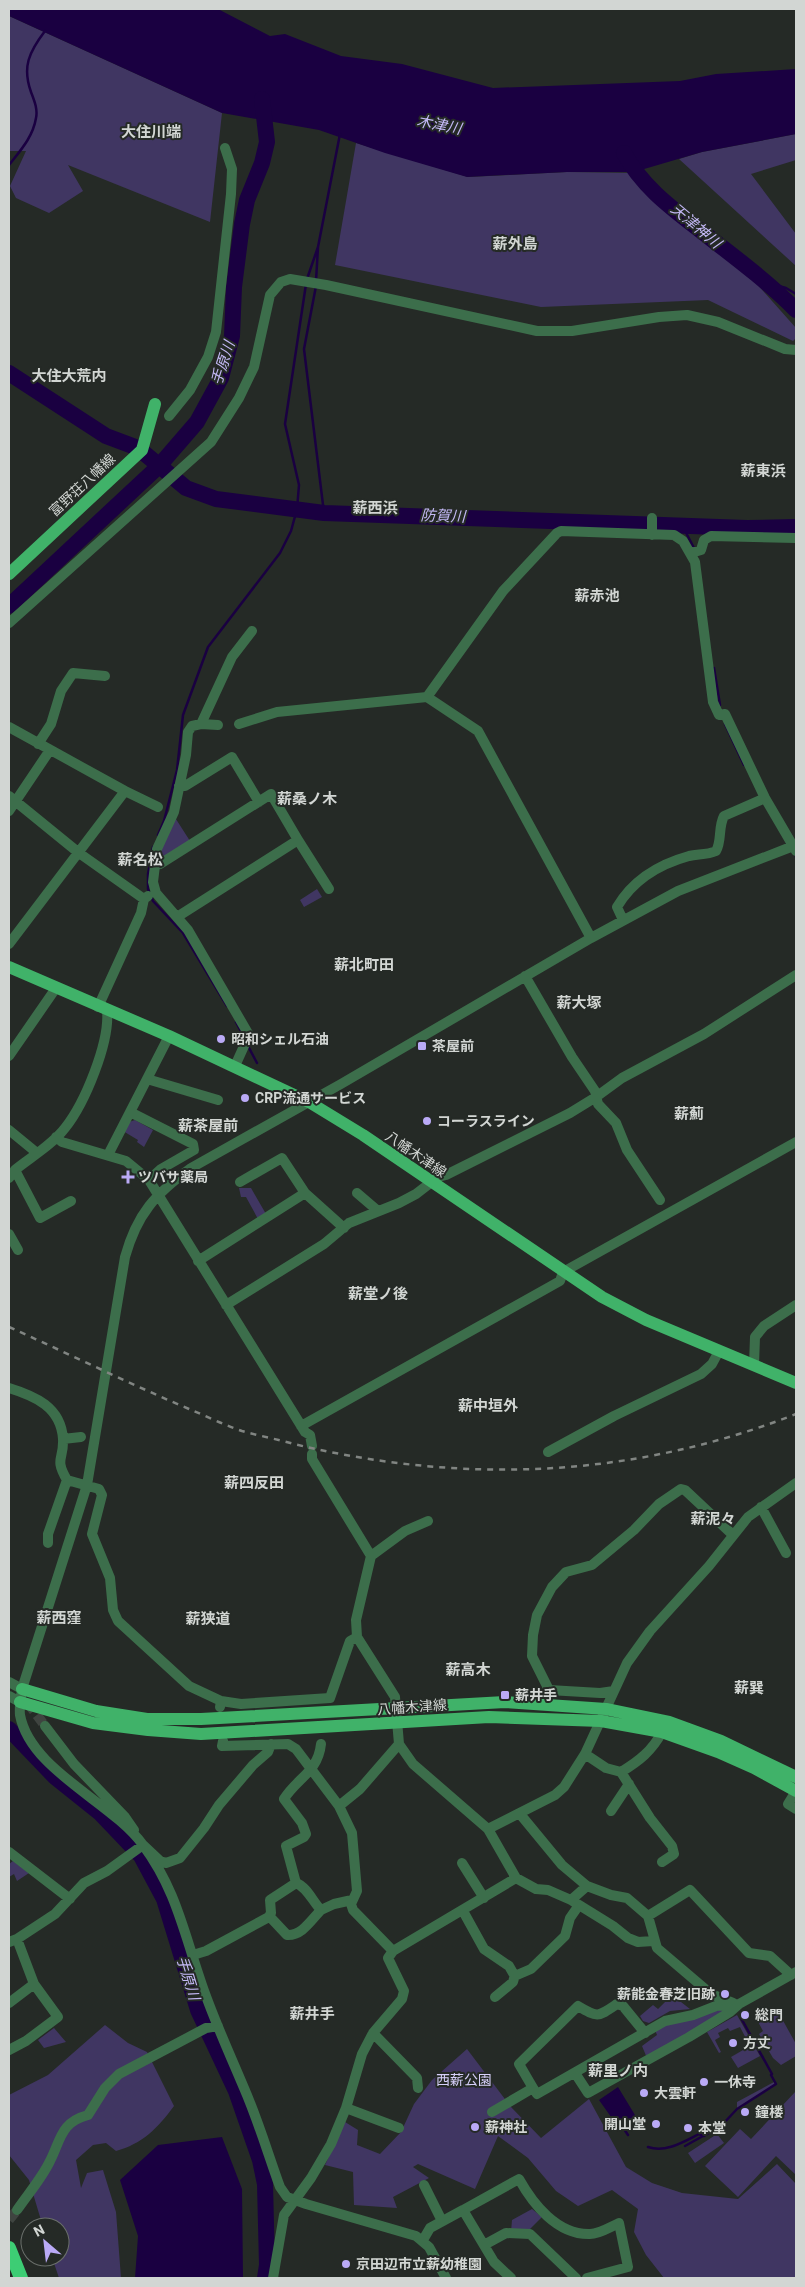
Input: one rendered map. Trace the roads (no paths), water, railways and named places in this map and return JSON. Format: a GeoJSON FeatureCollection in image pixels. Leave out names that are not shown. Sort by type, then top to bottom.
{"type":"FeatureCollection","features":[{"type":"Feature","properties":{"kind":"highway"},"geometry":{"type":"LineString","coordinates":[[9,2248],[20,2278]]}},
{"type":"Feature","properties":{"kind":"main road","name":"富野荘八幡線"},"geometry":{"type":"LineString","coordinates":[[9,574],[142,450],[155,404]]}},
{"type":"Feature","properties":{"kind":"main road","name":"八幡木津線"},"geometry":{"type":"LineString","coordinates":[[9,967],[169,1036],[309,1102],[602,1297],[646,1320],[796,1383]]}},
{"type":"Feature","properties":{"kind":"main road","name":"八幡木津線"},"geometry":{"type":"LineString","coordinates":[[22,1689],[96,1711],[147,1719],[201,1719],[505,1702],[669,1722],[721,1740],[796,1777]]}},
{"type":"Feature","properties":{"kind":"main road","name":"八幡木津線"},"geometry":{"type":"LineString","coordinates":[[14,1699],[93,1723],[201,1734],[489,1717],[604,1715],[662,1732],[718,1752],[754,1768],[796,1791]]}},
{"type":"Feature","properties":{"kind":"street"},"geometry":{"type":"LineString","coordinates":[[169,416],[190,390],[208,357],[216,332],[231,194],[232,168],[225,148]]}},
{"type":"Feature","properties":{"kind":"street"},"geometry":{"type":"LineString","coordinates":[[9,623],[211,442],[239,398],[254,367],[270,295],[281,282],[290,279],[326,285],[537,331],[572,331],[659,317],[686,315],[713,321],[785,349],[796,350]]}},
{"type":"Feature","properties":{"kind":"street"},"geometry":{"type":"LineString","coordinates":[[652,518],[652,532]]}},
{"type":"Feature","properties":{"kind":"street"},"geometry":{"type":"LineString","coordinates":[[270,1744],[268,1752],[253,1765],[219,1805],[204,1828],[180,1858],[166,1863],[160,1861],[100,1804],[71,1783],[39,1751],[25,1731],[14,1699],[22,1689],[87,1485],[125,1257],[130,1238],[140,1217],[158,1194],[191,1168],[309,1102],[591,938],[678,891],[795,847],[762,799],[725,714],[719,715],[713,702],[696,562],[683,541],[674,535],[652,532],[561,531],[557,533],[502,591],[427,697]]}},
{"type":"Feature","properties":{"kind":"street"},"geometry":{"type":"LineString","coordinates":[[691,553],[701,550],[704,540],[712,536],[796,538]]}},
{"type":"Feature","properties":{"kind":"street"},"geometry":{"type":"LineString","coordinates":[[201,724],[232,657],[252,631]]}},
{"type":"Feature","properties":{"kind":"street"},"geometry":{"type":"LineString","coordinates":[[38,744],[51,724],[61,691],[73,673],[104,676]]}},
{"type":"Feature","properties":{"kind":"street"},"geometry":{"type":"LineString","coordinates":[[239,724],[277,712],[427,697],[478,731],[591,938]]}},
{"type":"Feature","properties":{"kind":"street"},"geometry":{"type":"LineString","coordinates":[[71,1201],[40,1218],[12,1174],[66,1128],[77,1110],[98,1065],[108,1021],[103,1009],[141,913],[150,896],[157,849],[170,825],[188,732],[192,726],[201,724],[218,725]]}},
{"type":"Feature","properties":{"kind":"street"},"geometry":{"type":"LineString","coordinates":[[9,727],[125,791],[158,807]]}},
{"type":"Feature","properties":{"kind":"street"},"geometry":{"type":"LineString","coordinates":[[9,811],[12,799],[50,750]]}},
{"type":"Feature","properties":{"kind":"street"},"geometry":{"type":"LineString","coordinates":[[179,786],[185,786],[232,757],[259,802]]}},
{"type":"Feature","properties":{"kind":"street"},"geometry":{"type":"LineString","coordinates":[[9,944],[125,791]]}},
{"type":"Feature","properties":{"kind":"street"},"geometry":{"type":"LineString","coordinates":[[154,865],[160,864],[271,794],[329,889]]}},
{"type":"Feature","properties":{"kind":"street"},"geometry":{"type":"LineString","coordinates":[[12,799],[79,853],[150,896],[177,917],[201,952],[249,1035],[235,1066]]}},
{"type":"Feature","properties":{"kind":"street"},"geometry":{"type":"LineString","coordinates":[[623,920],[617,907],[632,886],[670,862],[716,850],[719,846],[721,821],[724,816],[762,799]]}},
{"type":"Feature","properties":{"kind":"street"},"geometry":{"type":"LineString","coordinates":[[177,917],[298,840]]}},
{"type":"Feature","properties":{"kind":"street"},"geometry":{"type":"LineString","coordinates":[[226,1306],[324,1244],[349,1222],[399,1203],[431,1182],[596,1097],[622,1078],[704,1034],[796,975]]}},
{"type":"Feature","properties":{"kind":"street"},"geometry":{"type":"LineString","coordinates":[[525,976],[572,1057],[595,1091],[598,1104],[616,1123],[627,1150],[660,1200]]}},
{"type":"Feature","properties":{"kind":"street"},"geometry":{"type":"LineString","coordinates":[[9,1056],[56,988]]}},
{"type":"Feature","properties":{"kind":"street"},"geometry":{"type":"LineString","coordinates":[[108,1155],[169,1036]]}},
{"type":"Feature","properties":{"kind":"street"},"geometry":{"type":"LineString","coordinates":[[147,1079],[218,1100]]}},
{"type":"Feature","properties":{"kind":"street"},"geometry":{"type":"LineString","coordinates":[[130,1112],[193,1144],[194,1150],[161,1170],[149,1180]]}},
{"type":"Feature","properties":{"kind":"street"},"geometry":{"type":"LineString","coordinates":[[9,1130],[36,1153]]}},
{"type":"Feature","properties":{"kind":"street"},"geometry":{"type":"LineString","coordinates":[[56,1137],[62,1142],[126,1160],[149,1180],[301,1426],[310,1435],[312,1459],[371,1556]]}},
{"type":"Feature","properties":{"kind":"street"},"geometry":{"type":"LineString","coordinates":[[301,1426],[560,1281],[563,1272],[796,1142]]}},
{"type":"Feature","properties":{"kind":"street"},"geometry":{"type":"LineString","coordinates":[[240,1182],[282,1158],[305,1193],[344,1228]]}},
{"type":"Feature","properties":{"kind":"street"},"geometry":{"type":"LineString","coordinates":[[198,1260],[305,1193]]}},
{"type":"Feature","properties":{"kind":"street"},"geometry":{"type":"LineString","coordinates":[[363,1194],[378,1211]]}},
{"type":"Feature","properties":{"kind":"street"},"geometry":{"type":"LineString","coordinates":[[9,1234],[18,1250]]}},
{"type":"Feature","properties":{"kind":"street"},"geometry":{"type":"LineString","coordinates":[[754,1364],[755,1337],[764,1326],[796,1305]]}},
{"type":"Feature","properties":{"kind":"street"},"geometry":{"type":"LineString","coordinates":[[548,1452],[614,1416],[701,1374],[712,1364],[719,1351]]}},
{"type":"Feature","properties":{"kind":"street"},"geometry":{"type":"LineString","coordinates":[[9,1388],[33,1396],[47,1404],[58,1418],[63,1439],[59,1467],[67,1480],[99,1489],[102,1495],[92,1534],[110,1578],[113,1610],[118,1621],[189,1686],[220,1704],[330,1698],[350,1641],[357,1637]]}},
{"type":"Feature","properties":{"kind":"street"},"geometry":{"type":"LineString","coordinates":[[63,1439],[81,1437]]}},
{"type":"Feature","properties":{"kind":"street"},"geometry":{"type":"LineString","coordinates":[[48,1542],[48,1534],[67,1480]]}},
{"type":"Feature","properties":{"kind":"street"},"geometry":{"type":"LineString","coordinates":[[488,1829],[555,1795],[564,1787],[585,1754],[627,1663],[650,1630],[708,1566],[748,1517],[796,1483]]}},
{"type":"Feature","properties":{"kind":"street"},"geometry":{"type":"LineString","coordinates":[[614,1691],[600,1693],[549,1690],[532,1656],[533,1635],[537,1615],[552,1587],[566,1572],[592,1565],[634,1530],[659,1504],[681,1489],[685,1490],[733,1535]]}},
{"type":"Feature","properties":{"kind":"street"},"geometry":{"type":"LineString","coordinates":[[761,1507],[786,1553]]}},
{"type":"Feature","properties":{"kind":"street"},"geometry":{"type":"LineString","coordinates":[[428,1521],[405,1531],[371,1556],[358,1611],[357,1637],[395,1697],[399,1744],[424,1775],[488,1829],[516,1878],[536,1889],[548,1890],[575,1902],[614,1926],[628,1938],[638,1942],[653,1940]]}},
{"type":"Feature","properties":{"kind":"street"},"geometry":{"type":"LineString","coordinates":[[9,1682],[22,1689]]}},
{"type":"Feature","properties":{"kind":"street"},"geometry":{"type":"LineString","coordinates":[[45,1726],[74,1764],[133,1827],[140,1843],[168,1884],[180,1911],[200,1980],[245,2090],[280,2187],[287,2197],[416,2236],[429,2247],[446,2278]]}},
{"type":"Feature","properties":{"kind":"street"},"geometry":{"type":"LineString","coordinates":[[621,1772],[636,1763],[654,1747],[662,1732]]}},
{"type":"Feature","properties":{"kind":"street"},"geometry":{"type":"LineString","coordinates":[[223,1741],[222,1746],[288,1744],[296,1749],[339,1806],[354,1840],[357,1891],[351,1904],[359,1918],[376,1931],[393,1951]]}},
{"type":"Feature","properties":{"kind":"street"},"geometry":{"type":"LineString","coordinates":[[296,1883],[286,1846],[306,1834],[302,1823],[284,1799],[292,1787],[312,1770],[322,1744]]}},
{"type":"Feature","properties":{"kind":"street"},"geometry":{"type":"LineString","coordinates":[[339,1806],[360,1789],[399,1744]]}},
{"type":"Feature","properties":{"kind":"street"},"geometry":{"type":"LineString","coordinates":[[585,1754],[606,1768],[621,1772],[650,1818],[672,1846],[674,1854],[662,1862]]}},
{"type":"Feature","properties":{"kind":"street"},"geometry":{"type":"LineString","coordinates":[[611,1811],[629,1784]]}},
{"type":"Feature","properties":{"kind":"street"},"geometry":{"type":"LineString","coordinates":[[796,1791],[788,1804],[796,1809]]}},
{"type":"Feature","properties":{"kind":"street"},"geometry":{"type":"LineString","coordinates":[[520,1814],[562,1865],[587,1886],[610,1895],[627,1898],[648,1916],[653,1940],[657,1948],[711,1994],[736,2004]]}},
{"type":"Feature","properties":{"kind":"street"},"geometry":{"type":"LineString","coordinates":[[9,2050],[26,2041],[58,2017],[34,1984],[13,1940],[55,1914],[84,1884],[107,1871],[140,1843]]}},
{"type":"Feature","properties":{"kind":"street"},"geometry":{"type":"LineString","coordinates":[[9,1852],[70,1899]]}},
{"type":"Feature","properties":{"kind":"street"},"geometry":{"type":"LineString","coordinates":[[462,1863],[484,1898]]}},
{"type":"Feature","properties":{"kind":"street"},"geometry":{"type":"LineString","coordinates":[[273,2278],[284,2216],[331,2144],[346,2108],[362,2054],[372,2033],[402,1999],[404,1991],[388,1958],[393,1951],[516,1878]]}},
{"type":"Feature","properties":{"kind":"street"},"geometry":{"type":"LineString","coordinates":[[193,1956],[268,1918],[271,1913],[270,1900],[296,1883]]}},
{"type":"Feature","properties":{"kind":"street"},"geometry":{"type":"LineString","coordinates":[[296,1883],[303,1886],[312,1902],[321,1910]]}},
{"type":"Feature","properties":{"kind":"street"},"geometry":{"type":"LineString","coordinates":[[515,1975],[531,1969],[565,1936],[575,1902],[587,1886]]}},
{"type":"Feature","properties":{"kind":"street"},"geometry":{"type":"LineString","coordinates":[[645,2033],[623,2006],[617,2004],[600,2016],[595,2016],[578,2006],[520,2064],[537,2094],[672,2019],[694,2016],[716,2006],[736,2004],[794,1974],[770,1956],[750,1953],[690,1890],[648,1916]]}},
{"type":"Feature","properties":{"kind":"street"},"geometry":{"type":"LineString","coordinates":[[268,1918],[287,1935],[295,1936],[309,1925],[321,1910],[334,1904],[352,1900]]}},
{"type":"Feature","properties":{"kind":"street"},"geometry":{"type":"LineString","coordinates":[[463,1910],[484,1949],[509,1966],[515,1975],[513,1982],[495,1997]]}},
{"type":"Feature","properties":{"kind":"street"},"geometry":{"type":"LineString","coordinates":[[9,2003],[34,1984]]}},
{"type":"Feature","properties":{"kind":"street"},"geometry":{"type":"LineString","coordinates":[[575,2073],[588,2093],[689,2037],[730,2012],[736,2004]]}},
{"type":"Feature","properties":{"kind":"street"},"geometry":{"type":"LineString","coordinates":[[17,2210],[50,2161],[57,2142],[66,2127],[78,2118],[88,2115],[105,2088],[119,2074],[206,2028],[218,2026]]}},
{"type":"Feature","properties":{"kind":"street"},"geometry":{"type":"LineString","coordinates":[[372,2033],[417,2078],[418,2088]]}},
{"type":"Feature","properties":{"kind":"street"},"geometry":{"type":"LineString","coordinates":[[492,2112],[533,2088]]}},
{"type":"Feature","properties":{"kind":"street"},"geometry":{"type":"LineString","coordinates":[[346,2108],[399,2128]]}},
{"type":"Feature","properties":{"kind":"street"},"geometry":{"type":"LineString","coordinates":[[423,2240],[430,2228],[519,2180],[532,2202],[554,2221],[574,2232],[591,2234],[619,2223],[628,2267],[587,2278]]}},
{"type":"Feature","properties":{"kind":"street"},"geometry":{"type":"LineString","coordinates":[[424,2185],[442,2221]]}},
{"type":"Feature","properties":{"kind":"street"},"geometry":{"type":"LineString","coordinates":[[463,2210],[494,2262],[511,2278]]}},
{"type":"Feature","properties":{"kind":"street"},"geometry":{"type":"LineString","coordinates":[[484,2245],[506,2233],[530,2234],[576,2278]]}},
{"type":"Feature","properties":{"kind":"water","name":"木津川"},"geometry":{"type":"Polygon","coordinates":[[[9,9],[218,9],[270,36],[285,34],[341,56],[402,64],[493,88],[680,81],[716,74],[796,69],[796,134],[702,152],[634,172],[567,172],[467,177],[385,153],[319,130],[222,113],[9,16],[9,9]]]}},
{"type":"Feature","properties":{"kind":"water"},"geometry":{"type":"Polygon","coordinates":[[[618,2087],[638,2120],[621,2131],[599,2100],[618,2087]]]}},
{"type":"Feature","properties":{"kind":"water"},"geometry":{"type":"Polygon","coordinates":[[[222,2137],[242,2189],[243,2278],[135,2278],[138,2236],[120,2180],[158,2145],[222,2137]]]}},
{"type":"Feature","properties":{"kind":"waterway"},"geometry":{"type":"LineString","coordinates":[[9,165],[26,143],[34,125],[36,108],[28,83],[27,67],[31,53],[45,31]]}},
{"type":"Feature","properties":{"kind":"waterway","name":"手原川"},"geometry":{"type":"LineString","coordinates":[[9,606],[159,466],[197,422],[221,378],[232,336],[234,287],[242,224],[247,200],[262,163],[267,142],[262,99]]}},
{"type":"Feature","properties":{"kind":"waterway"},"geometry":{"type":"LineString","coordinates":[[316,281],[318,247],[340,134]]}},
{"type":"Feature","properties":{"kind":"waterway","name":"天津神川"},"geometry":{"type":"LineString","coordinates":[[624,153],[640,177],[660,197],[752,270],[796,310]]}},
{"type":"Feature","properties":{"kind":"waterway"},"geometry":{"type":"LineString","coordinates":[[307,279],[318,247]]}},
{"type":"Feature","properties":{"kind":"waterway"},"geometry":{"type":"LineString","coordinates":[[768,283],[786,288],[796,294]]}},
{"type":"Feature","properties":{"kind":"waterway"},"geometry":{"type":"LineString","coordinates":[[158,835],[164,821],[177,770],[183,715],[208,647],[280,553],[291,531],[297,509],[299,485],[285,424],[306,284]]}},
{"type":"Feature","properties":{"kind":"waterway"},"geometry":{"type":"LineString","coordinates":[[316,286],[304,349],[324,513]]}},
{"type":"Feature","properties":{"kind":"waterway","name":"防賀川"},"geometry":{"type":"LineString","coordinates":[[9,373],[106,436],[138,448],[186,488],[216,499],[324,513],[747,528],[796,527]]}},
{"type":"Feature","properties":{"kind":"waterway"},"geometry":{"type":"LineString","coordinates":[[682,525],[695,550]]}},
{"type":"Feature","properties":{"kind":"waterway"},"geometry":{"type":"LineString","coordinates":[[714,668],[720,705]]}},
{"type":"Feature","properties":{"kind":"waterway"},"geometry":{"type":"LineString","coordinates":[[725,724],[744,765]]}},
{"type":"Feature","properties":{"kind":"waterway"},"geometry":{"type":"LineString","coordinates":[[153,847],[148,874],[148,889],[153,901],[183,933],[227,1006]]}},
{"type":"Feature","properties":{"kind":"waterway"},"geometry":{"type":"LineString","coordinates":[[236,1022],[245,1039]]}},
{"type":"Feature","properties":{"kind":"waterway"},"geometry":{"type":"LineString","coordinates":[[248,1046],[257,1063]]}},
{"type":"Feature","properties":{"kind":"waterway","name":"手原川"},"geometry":{"type":"LineString","coordinates":[[9,1729],[55,1777],[100,1813],[141,1856],[164,1899],[198,2010],[236,2091],[260,2160],[265,2184],[267,2265],[265,2278]]}},
{"type":"Feature","properties":{"kind":"waterway"},"geometry":{"type":"LineString","coordinates":[[648,2147],[668,2148],[699,2134],[704,2136],[722,2125],[737,2109],[776,2084],[741,2018]]}},
{"type":"Feature","properties":{"kind":"waterway"},"geometry":{"type":"LineString","coordinates":[[624,2129],[628,2135]]}},
{"type":"Feature","properties":{"kind":"waterway"},"geometry":{"type":"LineString","coordinates":[[685,2146],[703,2136]]}},
{"type":"Feature","properties":{"kind":"tunnel"},"geometry":{"type":"LineString","coordinates":[[28,1703],[45,1726]]}},
{"type":"Feature","properties":{"kind":"tunnel"},"geometry":{"type":"LineString","coordinates":[[9,2220],[17,2210]]}},
{"type":"Feature","properties":{"kind":"railway"},"geometry":{"type":"LineString","coordinates":[[9,1327],[166,1399],[242,1431],[358,1457],[421,1466],[485,1469],[548,1468],[610,1462],[673,1451],[735,1435],[796,1414]]}},
{"type":"Feature","properties":{"kind":"place","name":"昭和シェル石油"},"geometry":{"type":"Point","coordinates":[221,1039]}},
{"type":"Feature","properties":{"kind":"place","name":"茶屋前"},"geometry":{"type":"Point","coordinates":[422,1046]}},
{"type":"Feature","properties":{"kind":"place","name":"CRP流通サービス"},"geometry":{"type":"Point","coordinates":[245,1098]}},
{"type":"Feature","properties":{"kind":"place","name":"コーラスライン"},"geometry":{"type":"Point","coordinates":[427,1121]}},
{"type":"Feature","properties":{"kind":"place","name":"ツバサ薬局"},"geometry":{"type":"Point","coordinates":[128,1177]}},
{"type":"Feature","properties":{"kind":"place","name":"薪井手"},"geometry":{"type":"Point","coordinates":[505,1695]}},
{"type":"Feature","properties":{"kind":"place","name":"薪能金春芝旧跡"},"geometry":{"type":"Point","coordinates":[725,1994]}},
{"type":"Feature","properties":{"kind":"place","name":"総門"},"geometry":{"type":"Point","coordinates":[745,2015]}},
{"type":"Feature","properties":{"kind":"place","name":"方丈"},"geometry":{"type":"Point","coordinates":[733,2043]}},
{"type":"Feature","properties":{"kind":"place","name":"一休寺"},"geometry":{"type":"Point","coordinates":[704,2082]}},
{"type":"Feature","properties":{"kind":"place","name":"大雲軒"},"geometry":{"type":"Point","coordinates":[644,2093]}},
{"type":"Feature","properties":{"kind":"place","name":"鐘楼"},"geometry":{"type":"Point","coordinates":[745,2112]}},
{"type":"Feature","properties":{"kind":"place","name":"開山堂"},"geometry":{"type":"Point","coordinates":[656,2124]}},
{"type":"Feature","properties":{"kind":"place","name":"薪神社"},"geometry":{"type":"Point","coordinates":[475,2127]}},
{"type":"Feature","properties":{"kind":"place","name":"本堂"},"geometry":{"type":"Point","coordinates":[688,2128]}},
{"type":"Feature","properties":{"kind":"place","name":"京田辺市立薪幼稚園"},"geometry":{"type":"Point","coordinates":[346,2264]}},
{"type":"Feature","properties":{"kind":"district","name":"大住川端"},"geometry":{"type":"Point","coordinates":[151,132]}},
{"type":"Feature","properties":{"kind":"district","name":"薪外島"},"geometry":{"type":"Point","coordinates":[515,244]}},
{"type":"Feature","properties":{"kind":"district","name":"大住大荒内"},"geometry":{"type":"Point","coordinates":[69,376]}},
{"type":"Feature","properties":{"kind":"district","name":"薪東浜"},"geometry":{"type":"Point","coordinates":[763,471]}},
{"type":"Feature","properties":{"kind":"district","name":"薪西浜"},"geometry":{"type":"Point","coordinates":[375,508]}},
{"type":"Feature","properties":{"kind":"district","name":"薪赤池"},"geometry":{"type":"Point","coordinates":[597,596]}},
{"type":"Feature","properties":{"kind":"district","name":"薪桑ノ木"},"geometry":{"type":"Point","coordinates":[307,799]}},
{"type":"Feature","properties":{"kind":"district","name":"薪名松"},"geometry":{"type":"Point","coordinates":[140,860]}},
{"type":"Feature","properties":{"kind":"district","name":"薪北町田"},"geometry":{"type":"Point","coordinates":[364,965]}},
{"type":"Feature","properties":{"kind":"district","name":"薪大塚"},"geometry":{"type":"Point","coordinates":[579,1003]}},
{"type":"Feature","properties":{"kind":"district","name":"薪薊"},"geometry":{"type":"Point","coordinates":[689,1114]}},
{"type":"Feature","properties":{"kind":"district","name":"薪茶屋前"},"geometry":{"type":"Point","coordinates":[208,1126]}},
{"type":"Feature","properties":{"kind":"district","name":"薪堂ノ後"},"geometry":{"type":"Point","coordinates":[378,1294]}},
{"type":"Feature","properties":{"kind":"district","name":"薪中垣外"},"geometry":{"type":"Point","coordinates":[488,1406]}},
{"type":"Feature","properties":{"kind":"district","name":"薪四反田"},"geometry":{"type":"Point","coordinates":[254,1483]}},
{"type":"Feature","properties":{"kind":"district","name":"薪泥々"},"geometry":{"type":"Point","coordinates":[713,1519]}},
{"type":"Feature","properties":{"kind":"district","name":"薪西窪"},"geometry":{"type":"Point","coordinates":[59,1618]}},
{"type":"Feature","properties":{"kind":"district","name":"薪狭道"},"geometry":{"type":"Point","coordinates":[208,1619]}},
{"type":"Feature","properties":{"kind":"district","name":"薪高木"},"geometry":{"type":"Point","coordinates":[468,1670]}},
{"type":"Feature","properties":{"kind":"district","name":"薪巽"},"geometry":{"type":"Point","coordinates":[749,1688]}},
{"type":"Feature","properties":{"kind":"district","name":"薪井手"},"geometry":{"type":"Point","coordinates":[312,2014]}},
{"type":"Feature","properties":{"kind":"district","name":"薪里ノ内"},"geometry":{"type":"Point","coordinates":[618,2071]}},
{"type":"Feature","properties":{"kind":"park label","name":"西薪公園"},"geometry":{"type":"Point","coordinates":[464,2080]}}]}
